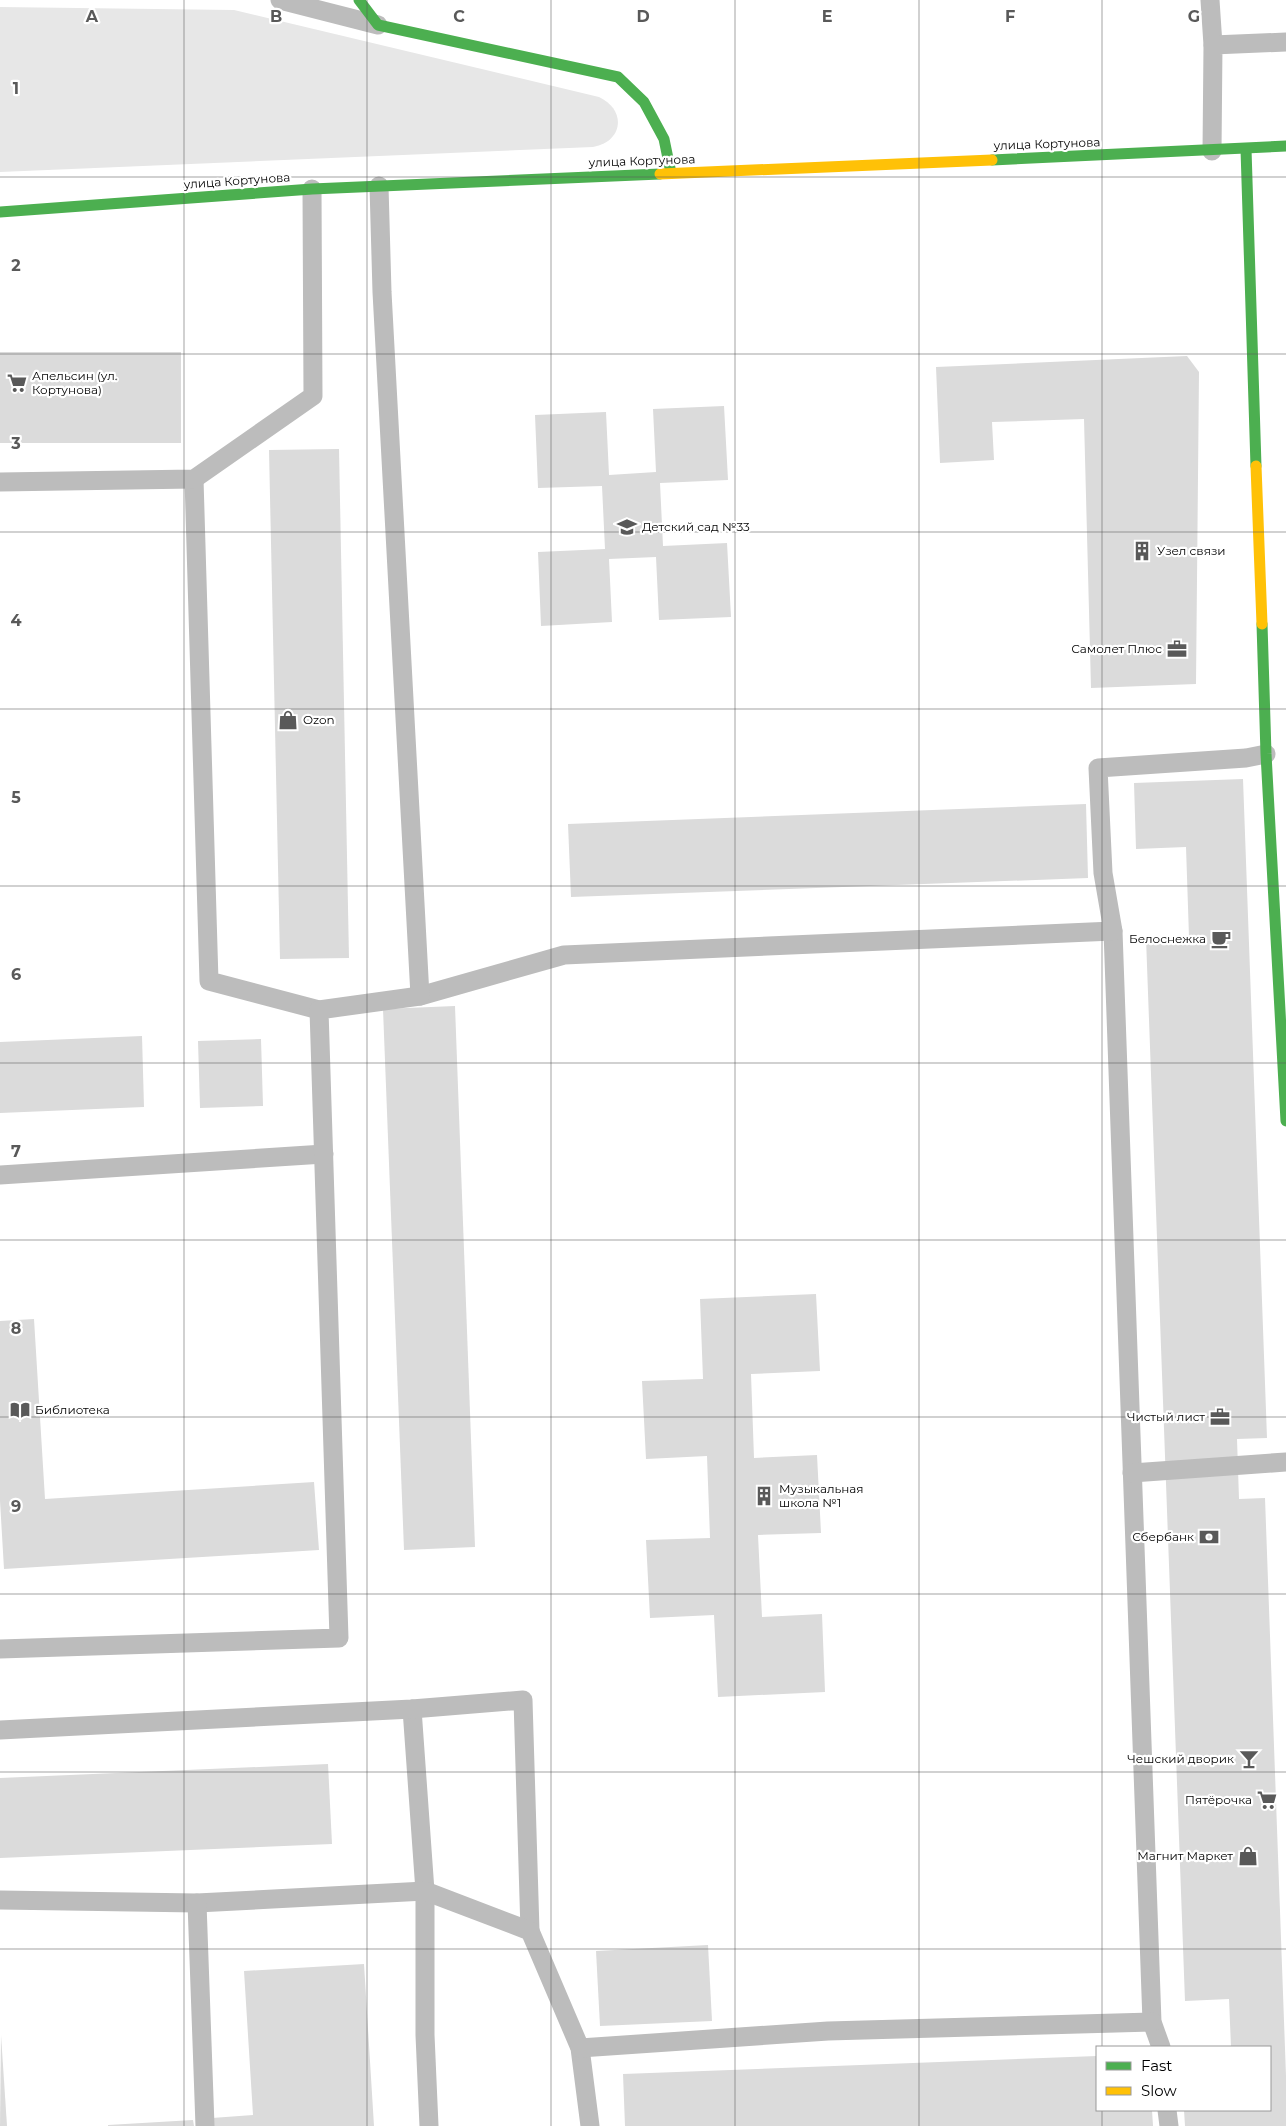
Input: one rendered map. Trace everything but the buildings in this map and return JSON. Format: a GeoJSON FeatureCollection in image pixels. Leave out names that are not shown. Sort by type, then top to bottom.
{"type":"FeatureCollection","features":[{"type":"Feature","properties":{"kind":"street"},"geometry":{"type":"LineString","coordinates":[[359,0],[378,25],[618,77],[644,102],[664,139],[671,173]]}},
{"type":"Feature","properties":{"kind":"street","name":"улица Кортунова"},"geometry":{"type":"LineString","coordinates":[[0,212],[312,189],[1212,151],[1286,146]]}},
{"type":"Feature","properties":{"kind":"street"},"geometry":{"type":"LineString","coordinates":[[1246,149],[1251,252],[1255,438],[1266,754],[1286,1121]]}},
{"type":"Feature","properties":{"kind":"lane"},"geometry":{"type":"LineString","coordinates":[[280,0],[378,25]]}},
{"type":"Feature","properties":{"kind":"lane"},"geometry":{"type":"LineString","coordinates":[[1210,0],[1212,151]]}},
{"type":"Feature","properties":{"kind":"lane"},"geometry":{"type":"LineString","coordinates":[[1212,45],[1286,42]]}},
{"type":"Feature","properties":{"kind":"lane"},"geometry":{"type":"LineString","coordinates":[[379,186],[383,302],[420,996]]}},
{"type":"Feature","properties":{"kind":"lane"},"geometry":{"type":"LineString","coordinates":[[0,482],[194,479],[313,396],[312,189]]}},
{"type":"Feature","properties":{"kind":"lane"},"geometry":{"type":"LineString","coordinates":[[194,479],[209,981],[319,1010],[420,996],[564,955],[1113,931]]}},
{"type":"Feature","properties":{"kind":"lane"},"geometry":{"type":"LineString","coordinates":[[1161,2046],[1152,2022],[1113,931],[1103,874],[1098,768],[1246,758],[1266,754]]}},
{"type":"Feature","properties":{"kind":"lane"},"geometry":{"type":"LineString","coordinates":[[0,1649],[339,1638],[319,1010]]}},
{"type":"Feature","properties":{"kind":"lane"},"geometry":{"type":"LineString","coordinates":[[0,1175],[324,1154]]}},
{"type":"Feature","properties":{"kind":"lane"},"geometry":{"type":"LineString","coordinates":[[1132,1473],[1286,1462]]}},
{"type":"Feature","properties":{"kind":"lane"},"geometry":{"type":"LineString","coordinates":[[0,1730],[412,1709],[524,1700],[530,1931],[580,2048],[590,2126]]}},
{"type":"Feature","properties":{"kind":"lane"},"geometry":{"type":"LineString","coordinates":[[412,1709],[425,1891],[425,2035],[429,2126]]}},
{"type":"Feature","properties":{"kind":"lane"},"geometry":{"type":"LineString","coordinates":[[0,1900],[197,1903],[425,1891],[530,1931]]}},
{"type":"Feature","properties":{"kind":"lane"},"geometry":{"type":"LineString","coordinates":[[197,1903],[205,2126]]}},
{"type":"Feature","properties":{"kind":"lane"},"geometry":{"type":"LineString","coordinates":[[580,2048],[828,2031],[1152,2022]]}},
{"type":"Feature","properties":{"kind":"lane"},"geometry":{"type":"LineString","coordinates":[[1167,2111],[1168,2126]]}},
{"type":"Feature","properties":{"kind":"shaded area"},"geometry":{"type":"Polygon","coordinates":[[[0,7],[234,10],[599,97],[614,110],[618,125],[611,139],[593,147],[0,172],[0,7]]]}},
{"type":"Feature","properties":{"kind":"traffic: fast"},"geometry":{"type":"LineString","coordinates":[[359,0],[378,25],[618,77],[644,102],[664,139],[671,173]]}},
{"type":"Feature","properties":{"kind":"traffic: fast"},"geometry":{"type":"LineString","coordinates":[[992,160],[1286,146]]}},
{"type":"Feature","properties":{"kind":"traffic: fast"},"geometry":{"type":"LineString","coordinates":[[1246,149],[1256,466]]}},
{"type":"Feature","properties":{"kind":"traffic: fast"},"geometry":{"type":"LineString","coordinates":[[0,212],[312,189],[660,174]]}},
{"type":"Feature","properties":{"kind":"traffic: fast"},"geometry":{"type":"LineString","coordinates":[[1262,624],[1266,754],[1286,1121]]}},
{"type":"Feature","properties":{"kind":"traffic: slow"},"geometry":{"type":"LineString","coordinates":[[660,174],[992,160]]}},
{"type":"Feature","properties":{"kind":"traffic: slow"},"geometry":{"type":"LineString","coordinates":[[1256,466],[1262,624]]}},
{"type":"Feature","properties":{"kind":"place","name":"Апельсин (ул. Кортунова)"},"geometry":{"type":"Point","coordinates":[17,383]}},
{"type":"Feature","properties":{"kind":"place","name":"Детский сад №33"},"geometry":{"type":"Point","coordinates":[627,527]}},
{"type":"Feature","properties":{"kind":"place","name":"Узел связи"},"geometry":{"type":"Point","coordinates":[1142,551]}},
{"type":"Feature","properties":{"kind":"place","name":"Самолет Плюс"},"geometry":{"type":"Point","coordinates":[1177,649]}},
{"type":"Feature","properties":{"kind":"place","name":"Ozon"},"geometry":{"type":"Point","coordinates":[288,720]}},
{"type":"Feature","properties":{"kind":"place","name":"Белоснежка"},"geometry":{"type":"Point","coordinates":[1221,939]}},
{"type":"Feature","properties":{"kind":"place","name":"Библиотека"},"geometry":{"type":"Point","coordinates":[20,1410]}},
{"type":"Feature","properties":{"kind":"place","name":"Чистый лист"},"geometry":{"type":"Point","coordinates":[1220,1417]}},
{"type":"Feature","properties":{"kind":"place","name":"Музыкальная школа №1"},"geometry":{"type":"Point","coordinates":[764,1496]}},
{"type":"Feature","properties":{"kind":"place","name":"Сбербанк"},"geometry":{"type":"Point","coordinates":[1209,1537]}},
{"type":"Feature","properties":{"kind":"place","name":"Чешский дворик"},"geometry":{"type":"Point","coordinates":[1249,1759]}},
{"type":"Feature","properties":{"kind":"place","name":"Пятёрочка"},"geometry":{"type":"Point","coordinates":[1267,1800]}},
{"type":"Feature","properties":{"kind":"place","name":"Магнит Маркет"},"geometry":{"type":"Point","coordinates":[1248,1856]}}]}
